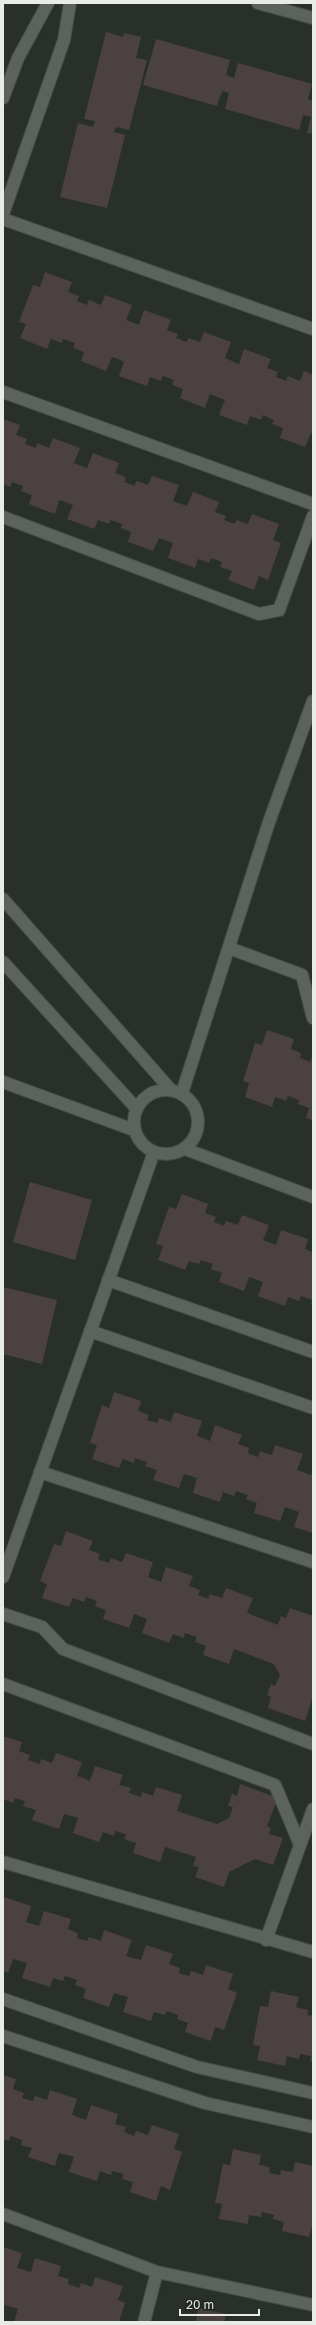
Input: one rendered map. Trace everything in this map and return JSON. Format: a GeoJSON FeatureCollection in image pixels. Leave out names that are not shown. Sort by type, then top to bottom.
{"type":"FeatureCollection","features":[{"type":"Feature","properties":{"kind":"street"},"geometry":{"type":"LineString","coordinates":[[3,98],[18,58],[48,3]]}},
{"type":"Feature","properties":{"kind":"street"},"geometry":{"type":"LineString","coordinates":[[3,214],[64,40],[70,3]]}},
{"type":"Feature","properties":{"kind":"street"},"geometry":{"type":"LineString","coordinates":[[258,3],[313,18]]}},
{"type":"Feature","properties":{"kind":"street"},"geometry":{"type":"LineString","coordinates":[[3,219],[313,329]]}},
{"type":"Feature","properties":{"kind":"street"},"geometry":{"type":"LineString","coordinates":[[3,392],[313,504]]}},
{"type":"Feature","properties":{"kind":"street"},"geometry":{"type":"LineString","coordinates":[[3,516],[259,614],[279,610],[313,516]]}},
{"type":"Feature","properties":{"kind":"street"},"geometry":{"type":"LineString","coordinates":[[176,1092],[229,948],[269,822],[313,701]]}},
{"type":"Feature","properties":{"kind":"street"},"geometry":{"type":"LineString","coordinates":[[3,899],[176,1092],[190,1100],[196,1109],[199,1120],[196,1136],[186,1149],[170,1154],[154,1152],[145,1147],[138,1139],[134,1130],[134,1119],[137,1109],[142,1100],[150,1094],[176,1092]]}},
{"type":"Feature","properties":{"kind":"street"},"geometry":{"type":"LineString","coordinates":[[229,948],[307,975],[313,1018]]}},
{"type":"Feature","properties":{"kind":"street"},"geometry":{"type":"LineString","coordinates":[[3,962],[137,1109]]}},
{"type":"Feature","properties":{"kind":"street"},"geometry":{"type":"LineString","coordinates":[[3,1082],[134,1130]]}},
{"type":"Feature","properties":{"kind":"street"},"geometry":{"type":"LineString","coordinates":[[186,1149],[313,1197]]}},
{"type":"Feature","properties":{"kind":"street"},"geometry":{"type":"LineString","coordinates":[[3,1577],[154,1152]]}},
{"type":"Feature","properties":{"kind":"street"},"geometry":{"type":"LineString","coordinates":[[108,1280],[313,1352]]}},
{"type":"Feature","properties":{"kind":"street"},"geometry":{"type":"LineString","coordinates":[[90,1331],[313,1408]]}},
{"type":"Feature","properties":{"kind":"street"},"geometry":{"type":"LineString","coordinates":[[40,1472],[313,1562]]}},
{"type":"Feature","properties":{"kind":"street"},"geometry":{"type":"LineString","coordinates":[[3,1614],[42,1627],[63,1649],[313,1744]]}},
{"type":"Feature","properties":{"kind":"street"},"geometry":{"type":"LineString","coordinates":[[3,1684],[275,1785],[300,1845]]}},
{"type":"Feature","properties":{"kind":"street"},"geometry":{"type":"LineString","coordinates":[[266,1940],[313,1809]]}},
{"type":"Feature","properties":{"kind":"street"},"geometry":{"type":"LineString","coordinates":[[3,1862],[266,1940],[313,1952]]}},
{"type":"Feature","properties":{"kind":"street"},"geometry":{"type":"LineString","coordinates":[[3,1999],[196,2067],[313,2093]]}},
{"type":"Feature","properties":{"kind":"street"},"geometry":{"type":"LineString","coordinates":[[3,2036],[205,2103],[313,2127]]}},
{"type":"Feature","properties":{"kind":"street"},"geometry":{"type":"LineString","coordinates":[[3,2214],[157,2272],[313,2305]]}},
{"type":"Feature","properties":{"kind":"street"},"geometry":{"type":"LineString","coordinates":[[144,2322],[157,2272]]}},
{"type":"Feature","properties":{"kind":"building"},"geometry":{"type":"Polygon","coordinates":[[[106,32],[123,37],[124,33],[141,37],[136,58],[147,60],[129,130],[116,127],[114,132],[125,135],[107,208],[60,197],[78,123],[93,127],[95,121],[84,119],[106,32]]]}},
{"type":"Feature","properties":{"kind":"building"},"geometry":{"type":"Polygon","coordinates":[[[156,39],[230,60],[226,75],[234,78],[238,63],[312,84],[308,99],[313,101],[313,134],[307,133],[311,117],[303,115],[299,130],[225,109],[229,93],[222,91],[217,106],[143,85],[156,39]]]}},
{"type":"Feature","properties":{"kind":"building"},"geometry":{"type":"Polygon","coordinates":[[[45,272],[72,282],[68,292],[79,296],[77,301],[87,305],[89,300],[101,305],[105,295],[132,305],[126,320],[139,325],[144,310],[171,320],[167,330],[178,334],[176,338],[187,342],[188,338],[200,342],[204,332],[231,342],[225,358],[239,364],[244,349],[271,359],[267,368],[278,372],[276,377],[286,381],[288,376],[300,381],[304,371],[313,375],[313,434],[311,433],[305,447],[280,438],[283,428],[272,424],[274,420],[263,415],[261,420],[250,416],[247,425],[219,415],[225,400],[210,394],[205,408],[180,398],[183,389],[172,385],[174,380],[163,376],[161,381],[150,377],[147,386],[119,376],[124,362],[118,359],[112,357],[106,371],[81,361],[84,352],[73,348],[75,343],[63,339],[62,343],[51,339],[47,349],[20,338],[26,324],[19,322],[33,285],[40,287],[45,272]]]}},
{"type":"Feature","properties":{"kind":"building"},"geometry":{"type":"Polygon","coordinates":[[[3,419],[20,425],[16,435],[27,439],[25,444],[36,448],[37,443],[49,448],[53,438],[80,448],[74,463],[87,468],[93,453],[119,463],[115,473],[126,477],[124,482],[134,486],[137,481],[148,485],[152,476],[179,485],[173,501],[187,506],[193,492],[219,502],[215,512],[226,516],[224,520],[234,524],[237,520],[248,524],[252,514],[279,524],[273,540],[281,543],[268,580],[259,576],[254,590],[228,580],[232,571],[220,567],[222,562],[211,558],[209,563],[198,559],[195,568],[168,558],[173,543],[159,538],[153,551],[128,542],[131,532],[121,528],[122,524],[111,520],[109,524],[98,520],[94,529],[67,519],[73,505],[66,502],[59,500],[55,514],[29,504],[32,495],[21,491],[23,486],[12,482],[10,487],[3,484],[3,419]]]}},
{"type":"Feature","properties":{"kind":"building"},"geometry":{"type":"Polygon","coordinates":[[[267,1030],[294,1039],[291,1049],[301,1053],[300,1058],[310,1062],[313,1055],[313,1120],[306,1118],[309,1108],[298,1104],[299,1100],[288,1096],[286,1101],[275,1097],[272,1107],[245,1097],[249,1083],[243,1081],[255,1043],[262,1045],[267,1030]]]}},
{"type":"Feature","properties":{"kind":"building"},"geometry":{"type":"Polygon","coordinates":[[[30,1182],[92,1200],[75,1260],[13,1242],[30,1182]]]}},
{"type":"Feature","properties":{"kind":"building"},"geometry":{"type":"Polygon","coordinates":[[[182,1194],[208,1204],[205,1213],[216,1217],[214,1222],[224,1226],[226,1221],[238,1225],[242,1215],[269,1225],[263,1240],[276,1245],[281,1230],[308,1239],[305,1249],[313,1252],[313,1305],[311,1305],[312,1300],[301,1296],[299,1301],[288,1297],[285,1306],[258,1296],[263,1282],[249,1277],[244,1291],[219,1282],[222,1273],[211,1269],[213,1264],[201,1260],[199,1264],[189,1261],[185,1270],[158,1260],[163,1246],[156,1244],[169,1207],[176,1209],[182,1194]]]}},
{"type":"Feature","properties":{"kind":"building"},"geometry":{"type":"Polygon","coordinates":[[[3,1287],[57,1300],[42,1364],[3,1354],[3,1287]]]}},
{"type":"Feature","properties":{"kind":"building"},"geometry":{"type":"Polygon","coordinates":[[[114,1392],[141,1401],[138,1411],[149,1415],[147,1420],[158,1423],[159,1418],[171,1422],[174,1412],[202,1421],[197,1436],[210,1441],[215,1425],[242,1435],[238,1444],[249,1448],[248,1453],[258,1457],[260,1451],[272,1455],[275,1445],[303,1454],[297,1470],[311,1475],[313,1471],[313,1533],[294,1527],[299,1512],[285,1507],[280,1521],[254,1513],[257,1503],[246,1499],[248,1495],[236,1491],[234,1496],[223,1492],[220,1502],[193,1493],[197,1478],[184,1474],[179,1488],[153,1480],[157,1470],[145,1466],[147,1462],[135,1458],[134,1463],[123,1459],[119,1468],[92,1459],[97,1445],[90,1443],[102,1405],[109,1408],[114,1392]]]}},
{"type":"Feature","properties":{"kind":"building"},"geometry":{"type":"Polygon","coordinates":[[[66,1531],[93,1541],[89,1550],[100,1554],[98,1559],[109,1563],[111,1558],[122,1562],[126,1553],[153,1562],[148,1577],[161,1582],[166,1567],[193,1576],[189,1586],[200,1590],[198,1595],[208,1599],[210,1594],[222,1598],[226,1588],[253,1598],[247,1613],[278,1625],[281,1616],[286,1618],[290,1608],[313,1616],[313,1696],[305,1721],[268,1708],[271,1697],[267,1695],[271,1684],[275,1686],[280,1675],[274,1664],[234,1649],[229,1664],[203,1655],[206,1646],[195,1642],[197,1637],[185,1633],[184,1638],[173,1634],[169,1643],[142,1633],[147,1619],[134,1614],[129,1628],[103,1619],[106,1610],[95,1606],[97,1601],[86,1597],[84,1602],[73,1598],[69,1607],[42,1598],[47,1584],[40,1581],[54,1544],[61,1546],[66,1531]]]}},
{"type":"Feature","properties":{"kind":"building"},"geometry":{"type":"Polygon","coordinates":[[[3,1736],[22,1742],[19,1751],[30,1755],[28,1760],[40,1764],[41,1759],[52,1763],[56,1753],[82,1762],[77,1776],[90,1781],[95,1766],[123,1775],[119,1785],[131,1788],[129,1793],[141,1797],[142,1792],[153,1796],[156,1787],[182,1795],[177,1811],[217,1824],[229,1818],[233,1807],[228,1806],[232,1794],[237,1796],[240,1784],[278,1798],[267,1826],[271,1828],[269,1834],[283,1838],[273,1865],[255,1859],[229,1872],[224,1887],[195,1877],[199,1867],[193,1866],[196,1857],[165,1847],[160,1862],[133,1853],[136,1843],[124,1839],[126,1834],[115,1831],[114,1836],[103,1832],[99,1842],[73,1833],[78,1818],[64,1814],[59,1829],[32,1820],[36,1810],[23,1806],[25,1801],[15,1798],[13,1803],[3,1799],[3,1736]]]}},
{"type":"Feature","properties":{"kind":"building"},"geometry":{"type":"Polygon","coordinates":[[[4,1897],[31,1906],[26,1922],[39,1926],[44,1911],[71,1919],[68,1929],[78,1933],[77,1938],[87,1941],[89,1937],[101,1941],[104,1930],[132,1940],[126,1956],[141,1960],[146,1945],[173,1954],[169,1964],[180,1968],[179,1973],[189,1976],[191,1971],[203,1975],[206,1965],[233,1974],[228,1989],[237,1993],[224,2030],[215,2027],[211,2041],[185,2032],[188,2023],[177,2019],[178,2015],[167,2011],[165,2015],[154,2012],[151,2021],[123,2012],[128,1997],[114,1993],[109,2007],[83,1998],[86,1989],[75,1985],[77,1980],[65,1976],[63,1981],[53,1978],[50,1987],[22,1978],[27,1963],[13,1959],[8,1973],[3,1971],[4,1897]]]}},
{"type":"Feature","properties":{"kind":"building"},"geometry":{"type":"Polygon","coordinates":[[[271,1991],[299,1997],[296,2007],[308,2010],[307,2015],[313,2016],[313,2062],[310,2061],[311,2056],[300,2054],[299,2059],[287,2056],[285,2066],[257,2060],[260,2046],[253,2045],[260,2006],[268,2007],[271,1991]]]}},
{"type":"Feature","properties":{"kind":"building"},"geometry":{"type":"Polygon","coordinates":[[[3,2075],[16,2079],[13,2089],[24,2093],[22,2098],[33,2101],[35,2096],[47,2100],[50,2090],[77,2099],[72,2115],[86,2120],[91,2105],[118,2114],[115,2124],[126,2127],[124,2132],[134,2136],[136,2131],[148,2135],[152,2125],[179,2134],[174,2149],[182,2152],[170,2190],[161,2186],[156,2201],[130,2192],[133,2182],[122,2179],[124,2174],[112,2171],[111,2175],[100,2171],[97,2181],[69,2172],[74,2157],[59,2153],[55,2166],[28,2157],[32,2148],[21,2145],[22,2140],[11,2136],[9,2141],[3,2139],[3,2075]]]}},
{"type":"Feature","properties":{"kind":"building"},"geometry":{"type":"Polygon","coordinates":[[[233,2149],[261,2155],[259,2165],[270,2167],[269,2173],[280,2175],[281,2170],[293,2172],[295,2162],[313,2166],[313,2222],[309,2237],[282,2231],[284,2222],[273,2219],[274,2215],[262,2212],[261,2217],[249,2215],[248,2224],[219,2219],[222,2204],[215,2203],[223,2164],[230,2165],[233,2149]]]}},
{"type":"Feature","properties":{"kind":"building"},"geometry":{"type":"Polygon","coordinates":[[[3,2247],[22,2253],[17,2268],[31,2272],[35,2258],[61,2266],[58,2276],[69,2279],[68,2284],[79,2288],[81,2283],[92,2287],[95,2277],[123,2286],[118,2300],[125,2303],[119,2322],[14,2322],[18,2309],[5,2305],[3,2310],[3,2247]]]}},
{"type":"Feature","properties":{"kind":"building"},"geometry":{"type":"Polygon","coordinates":[[[198,2308],[226,2314],[224,2322],[196,2322],[198,2308]]]}}]}
